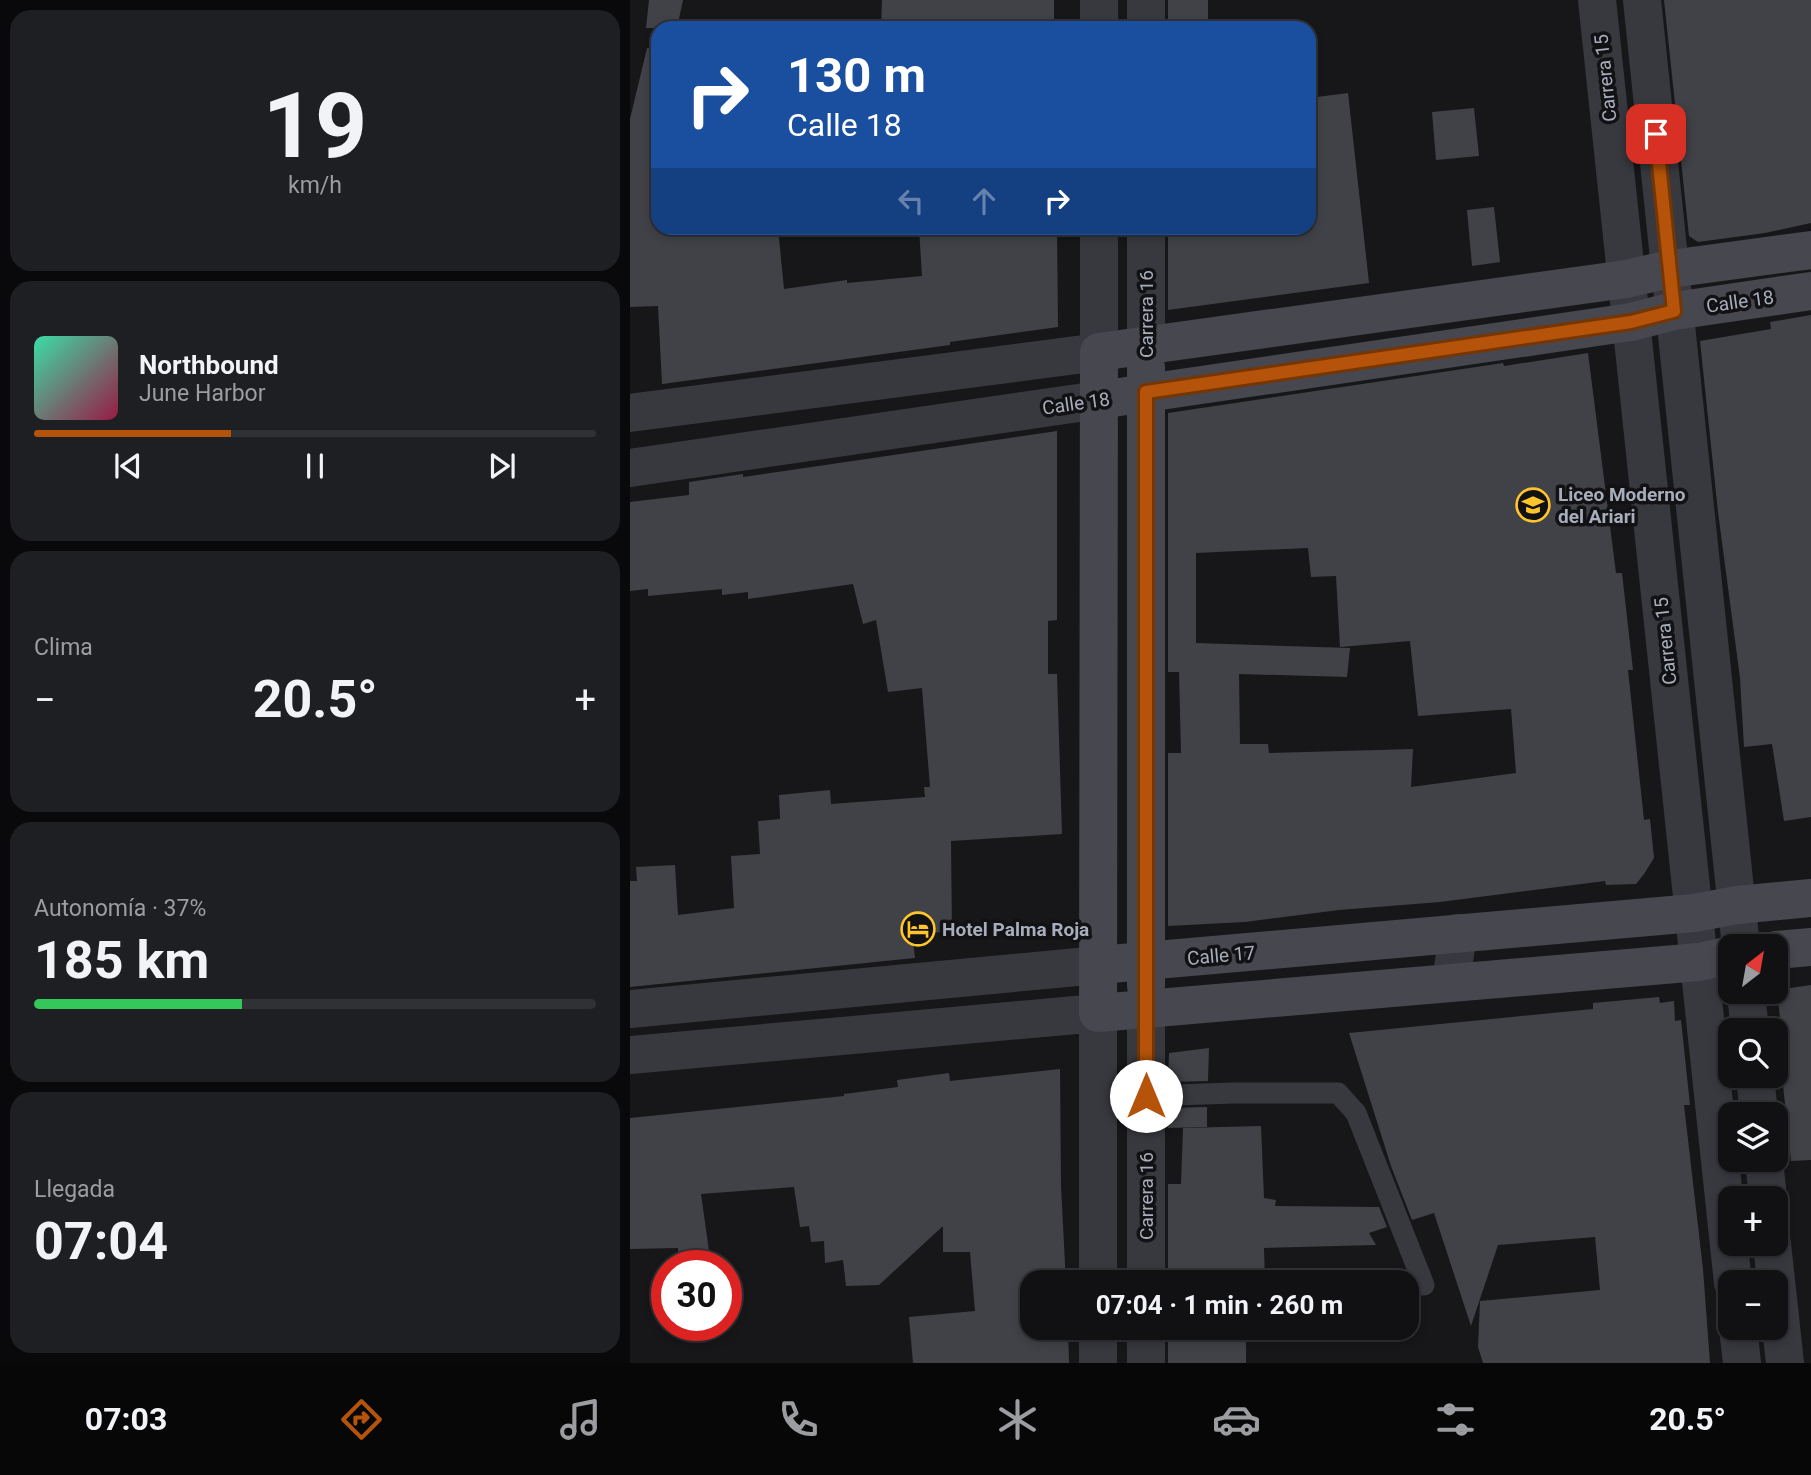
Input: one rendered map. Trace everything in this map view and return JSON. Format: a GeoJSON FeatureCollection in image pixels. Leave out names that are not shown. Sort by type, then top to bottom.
{"type":"FeatureCollection","features":[{"type":"Feature","properties":{"kind":"street"},"geometry":{"type":"LineString","coordinates":[[1099,21],[1100,0]]}},
{"type":"Feature","properties":{"kind":"street"},"geometry":{"type":"LineString","coordinates":[[1146,0],[1146,21]]}},
{"type":"Feature","properties":{"kind":"street","name":"Carrera 15"},"geometry":{"type":"LineString","coordinates":[[1597,0],[1694,913],[1715,958],[1732,1270]]}},
{"type":"Feature","properties":{"kind":"street"},"geometry":{"type":"LineString","coordinates":[[1642,0],[1740,934]]}},
{"type":"Feature","properties":{"kind":"street"},"geometry":{"type":"LineString","coordinates":[[1098,1270],[1099,235]]}},
{"type":"Feature","properties":{"kind":"street","name":"Carrera 16"},"geometry":{"type":"LineString","coordinates":[[1146,235],[1146,1270]]}},
{"type":"Feature","properties":{"kind":"street"},"geometry":{"type":"LineString","coordinates":[[630,413],[1099,352],[1626,279],[1670,269],[1811,250]]}},
{"type":"Feature","properties":{"kind":"street","name":"Calle 18"},"geometry":{"type":"LineString","coordinates":[[630,468],[1631,322],[1674,311],[1811,291]]}},
{"type":"Feature","properties":{"kind":"street","name":"Calle 17"},"geometry":{"type":"LineString","coordinates":[[630,1009],[1694,913],[1737,905],[1811,898]]}},
{"type":"Feature","properties":{"kind":"street"},"geometry":{"type":"LineString","coordinates":[[1451,982],[1458,933]]}},
{"type":"Feature","properties":{"kind":"street"},"geometry":{"type":"LineString","coordinates":[[1788,949],[1811,947]]}},
{"type":"Feature","properties":{"kind":"street"},"geometry":{"type":"LineString","coordinates":[[630,1055],[1715,958]]}},
{"type":"Feature","properties":{"kind":"street"},"geometry":{"type":"LineString","coordinates":[[1773,1256],[1785,1363]]}},
{"type":"Feature","properties":{"kind":"street"},"geometry":{"type":"LineString","coordinates":[[1098,1340],[1098,1363]]}},
{"type":"Feature","properties":{"kind":"street"},"geometry":{"type":"LineString","coordinates":[[1146,1340],[1146,1363]]}},
{"type":"Feature","properties":{"kind":"street"},"geometry":{"type":"LineString","coordinates":[[1739,1340],[1742,1363]]}},
{"type":"Feature","properties":{"kind":"lane"},"geometry":{"type":"LineString","coordinates":[[1146,1096],[1338,1093],[1356,1113],[1424,1285]]}},
{"type":"Feature","properties":{"kind":"building"},"geometry":{"type":"Polygon","coordinates":[[[649,0],[683,0],[678,21],[651,21],[651,28],[646,28],[649,0]]]}},
{"type":"Feature","properties":{"kind":"building"},"geometry":{"type":"Polygon","coordinates":[[[882,0],[1054,0],[1054,21],[881,21],[882,0]]]}},
{"type":"Feature","properties":{"kind":"building"},"geometry":{"type":"Polygon","coordinates":[[[1168,0],[1208,0],[1208,21],[1168,21],[1168,0]]]}},
{"type":"Feature","properties":{"kind":"building"},"geometry":{"type":"Polygon","coordinates":[[[1664,0],[1811,0],[1811,223],[1765,233],[1698,242],[1689,236],[1664,0]]]}},
{"type":"Feature","properties":{"kind":"building"},"geometry":{"type":"Polygon","coordinates":[[[647,48],[651,49],[651,235],[779,235],[784,289],[847,280],[847,283],[922,276],[919,235],[1057,235],[1058,327],[950,342],[950,345],[662,384],[658,306],[630,307],[630,119],[647,48]]]}},
{"type":"Feature","properties":{"kind":"building"},"geometry":{"type":"Polygon","coordinates":[[[1348,93],[1369,283],[1168,310],[1168,235],[1316,235],[1316,97],[1348,93]]]}},
{"type":"Feature","properties":{"kind":"building"},"geometry":{"type":"Polygon","coordinates":[[[1474,108],[1479,156],[1436,160],[1432,112],[1474,108]]]}},
{"type":"Feature","properties":{"kind":"building"},"geometry":{"type":"Polygon","coordinates":[[[1494,207],[1500,262],[1472,266],[1467,210],[1494,207]]]}},
{"type":"Feature","properties":{"kind":"building"},"geometry":{"type":"Polygon","coordinates":[[[1811,315],[1811,817],[1784,821],[1772,744],[1744,747],[1740,678],[1718,512],[1700,341],[1771,329],[1770,322],[1811,315]]]}},
{"type":"Feature","properties":{"kind":"building"},"geometry":{"type":"Polygon","coordinates":[[[1588,353],[1616,573],[1622,573],[1633,670],[1628,670],[1644,820],[1650,819],[1654,858],[1636,884],[1606,885],[1605,881],[1440,902],[1339,910],[1245,922],[1168,926],[1168,753],[1181,753],[1179,672],[1168,672],[1168,413],[1503,363],[1504,366],[1588,353]],[[1308,548],[1196,553],[1196,643],[1350,648],[1347,677],[1239,674],[1240,744],[1268,744],[1269,753],[1413,749],[1411,787],[1516,773],[1511,709],[1418,716],[1410,641],[1340,647],[1336,576],[1311,577],[1308,548]]]}},
{"type":"Feature","properties":{"kind":"building"},"geometry":{"type":"Polygon","coordinates":[[[1057,431],[1057,620],[1048,621],[1048,674],[1057,674],[1062,834],[951,841],[952,932],[912,933],[915,958],[630,987],[630,881],[637,881],[636,867],[675,865],[678,915],[734,908],[731,856],[760,854],[758,821],[780,819],[779,795],[830,790],[831,804],[925,797],[924,787],[930,787],[922,688],[888,692],[876,620],[863,624],[853,584],[748,599],[748,592],[722,595],[722,589],[648,596],[648,589],[630,591],[630,502],[689,495],[689,482],[743,474],[743,477],[1057,431]]]}},
{"type":"Feature","properties":{"kind":"building"},"geometry":{"type":"Polygon","coordinates":[[[1811,985],[1811,1160],[1791,1161],[1788,1102],[1785,1102],[1783,1088],[1788,1088],[1788,1018],[1780,1018],[1778,1004],[1788,1004],[1788,988],[1811,985]]]}},
{"type":"Feature","properties":{"kind":"building"},"geometry":{"type":"Polygon","coordinates":[[[1659,997],[1660,1003],[1674,1001],[1675,1021],[1681,1020],[1690,1105],[1684,1105],[1703,1269],[1710,1363],[1483,1363],[1478,1347],[1480,1301],[1600,1290],[1595,1237],[1498,1245],[1471,1326],[1434,1213],[1412,1220],[1391,1166],[1349,1033],[1593,1009],[1593,1003],[1659,997]]]}},
{"type":"Feature","properties":{"kind":"building"},"geometry":{"type":"Polygon","coordinates":[[[1209,1048],[1208,1081],[1168,1082],[1169,1053],[1209,1048]]]}},
{"type":"Feature","properties":{"kind":"building"},"geometry":{"type":"Polygon","coordinates":[[[1060,1069],[1061,1186],[1065,1270],[1020,1270],[1020,1340],[1068,1340],[1069,1363],[913,1363],[909,1317],[975,1311],[970,1252],[943,1252],[943,1226],[879,1285],[846,1286],[843,1260],[825,1263],[824,1241],[811,1242],[809,1226],[800,1227],[794,1187],[701,1194],[709,1250],[630,1249],[630,1118],[844,1096],[898,1087],[897,1080],[949,1073],[950,1081],[1060,1069]]]}},
{"type":"Feature","properties":{"kind":"building"},"geometry":{"type":"Polygon","coordinates":[[[1207,1107],[1207,1127],[1168,1128],[1168,1108],[1207,1107]]]}},
{"type":"Feature","properties":{"kind":"building"},"geometry":{"type":"Polygon","coordinates":[[[1261,1126],[1264,1198],[1276,1200],[1275,1206],[1379,1207],[1387,1227],[1369,1233],[1376,1245],[1264,1248],[1265,1270],[1168,1270],[1168,1184],[1181,1184],[1183,1128],[1261,1126]]]}},
{"type":"Feature","properties":{"kind":"building"},"geometry":{"type":"Polygon","coordinates":[[[1168,1340],[1246,1340],[1246,1363],[1168,1363],[1168,1340]]]}},
{"type":"Feature","properties":{"kind":"place","name":"Liceo Moderno del Ariari"},"geometry":{"type":"Point","coordinates":[1533,505]}},
{"type":"Feature","properties":{"kind":"place","name":"Hotel Palma Roja"},"geometry":{"type":"Point","coordinates":[918,929]}},
{"type":"Feature","properties":{"kind":"route"},"geometry":{"type":"LineString","coordinates":[[1146,1096],[1146,392],[1631,322],[1674,311],[1656,134]]}}]}
